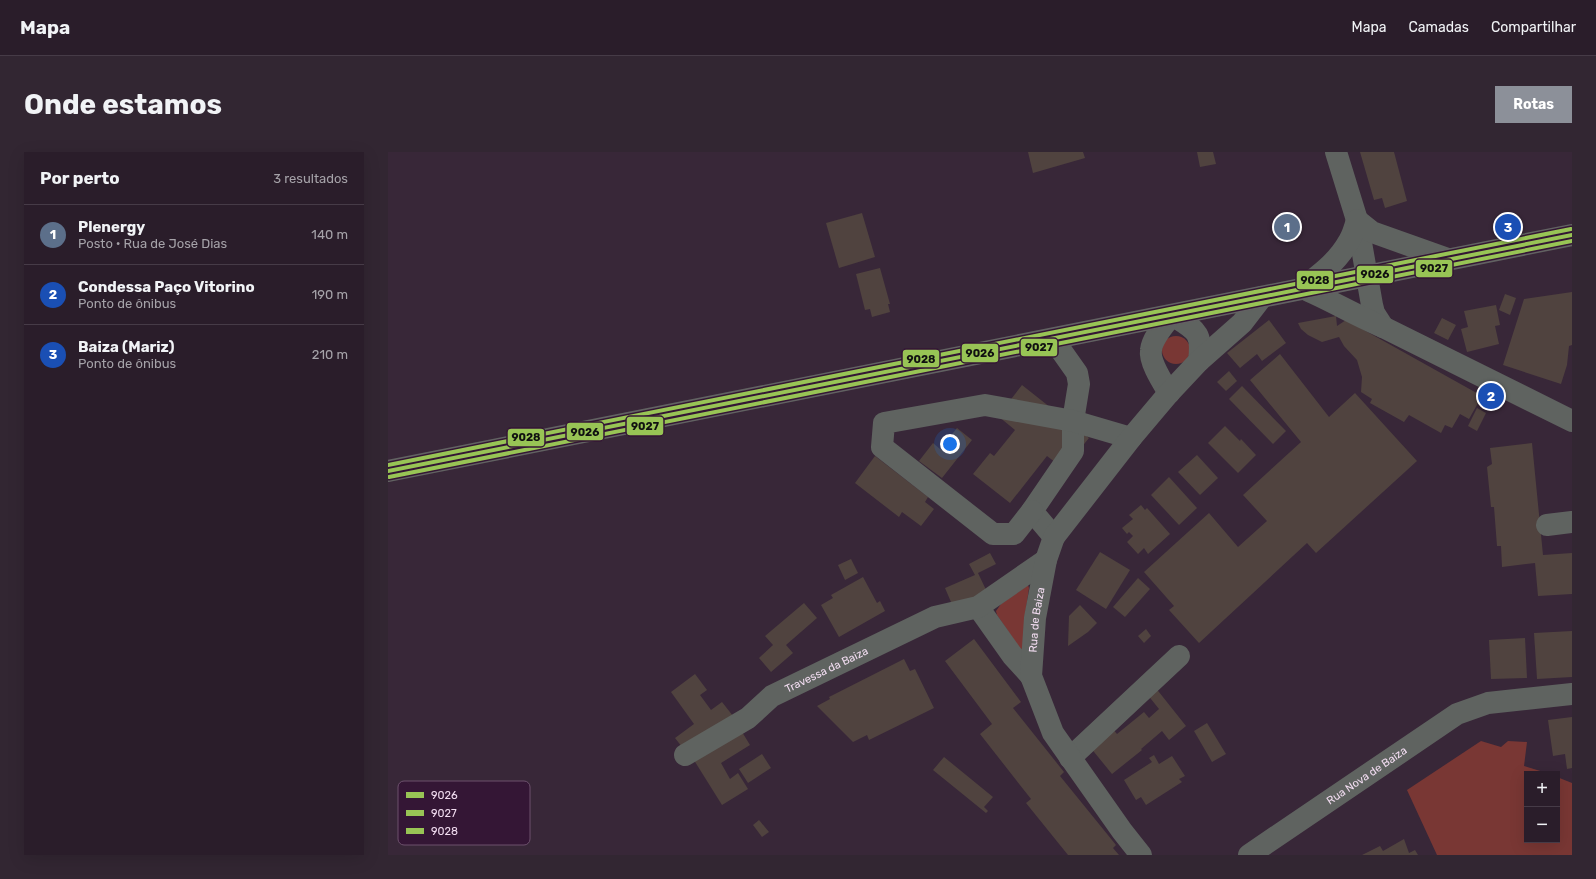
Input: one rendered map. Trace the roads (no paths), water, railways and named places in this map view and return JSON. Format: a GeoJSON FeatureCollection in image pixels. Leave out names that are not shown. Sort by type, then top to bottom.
{"type":"FeatureCollection","features":[{"type":"Feature","properties":{"kind":"main road"},"geometry":{"type":"LineString","coordinates":[[388,471],[1572,235]]}},
{"type":"Feature","properties":{"kind":"street"},"geometry":{"type":"LineString","coordinates":[[1336,152],[1357,220],[1374,313],[1383,326]]}},
{"type":"Feature","properties":{"kind":"street"},"geometry":{"type":"LineString","coordinates":[[1357,220],[1372,232],[1448,259]]}},
{"type":"Feature","properties":{"kind":"street"},"geometry":{"type":"LineString","coordinates":[[1302,288],[1322,274],[1336,260],[1349,241],[1357,220]]}},
{"type":"Feature","properties":{"kind":"street"},"geometry":{"type":"LineString","coordinates":[[1302,288],[1328,299],[1360,317],[1383,326],[1572,422]]}},
{"type":"Feature","properties":{"kind":"street","name":"Rua de Baiza"},"geometry":{"type":"LineString","coordinates":[[1141,855],[1122,831],[1053,733],[1031,676],[1034,618],[1046,560],[1054,537],[1131,438],[1199,361],[1242,323],[1262,297]]}},
{"type":"Feature","properties":{"kind":"street"},"geometry":{"type":"LineString","coordinates":[[1169,394],[1153,363],[1150,350],[1155,339],[1172,315],[1195,330],[1201,346],[1199,361]]}},
{"type":"Feature","properties":{"kind":"street"},"geometry":{"type":"LineString","coordinates":[[1053,339],[1077,373],[1079,384],[1074,421],[1073,451],[1032,511],[1014,534],[993,534],[882,448],[884,423],[985,405],[1074,421],[1131,438]]}},
{"type":"Feature","properties":{"kind":"street"},"geometry":{"type":"LineString","coordinates":[[1032,511],[1054,537]]}},
{"type":"Feature","properties":{"kind":"street"},"geometry":{"type":"LineString","coordinates":[[1547,525],[1572,522]]}},
{"type":"Feature","properties":{"kind":"street","name":"Travessa da Baiza"},"geometry":{"type":"LineString","coordinates":[[686,755],[748,718],[772,696],[935,617],[978,607],[1046,560]]}},
{"type":"Feature","properties":{"kind":"street"},"geometry":{"type":"LineString","coordinates":[[978,607],[1012,655],[1031,676]]}},
{"type":"Feature","properties":{"kind":"street"},"geometry":{"type":"LineString","coordinates":[[1070,758],[1179,656]]}},
{"type":"Feature","properties":{"kind":"street","name":"Rua Nova de Baiza"},"geometry":{"type":"LineString","coordinates":[[1249,855],[1457,714],[1488,703],[1572,694]]}},
{"type":"Feature","properties":{"kind":"place","name":"Plenergy"},"geometry":{"type":"Point","coordinates":[1287,227]}},
{"type":"Feature","properties":{"kind":"place","name":"Baiza (Mariz)"},"geometry":{"type":"Point","coordinates":[1508,227]}},
{"type":"Feature","properties":{"kind":"place","name":"Condessa Paço Vitorino"},"geometry":{"type":"Point","coordinates":[1491,396]}}]}
